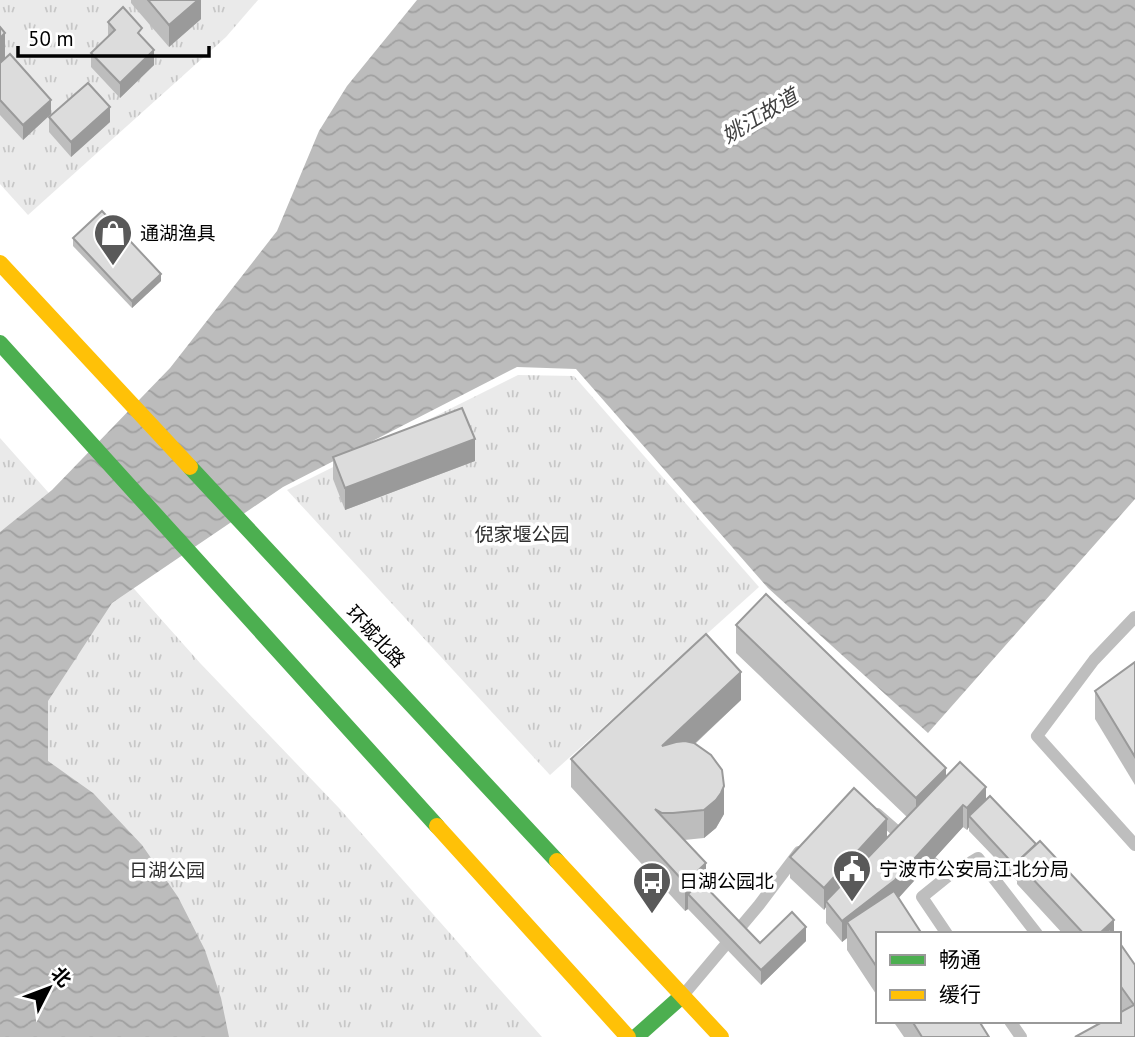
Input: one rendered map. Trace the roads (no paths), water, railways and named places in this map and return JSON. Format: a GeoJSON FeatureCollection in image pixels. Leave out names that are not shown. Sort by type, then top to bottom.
{"type":"FeatureCollection","features":[{"type":"Feature","properties":{"kind":"main road","name":"环城北路"},"geometry":{"type":"LineString","coordinates":[[0,263],[721,1037]]}},
{"type":"Feature","properties":{"kind":"main road"},"geometry":{"type":"LineString","coordinates":[[0,343],[628,1037]]}},
{"type":"Feature","properties":{"kind":"main road"},"geometry":{"type":"LineString","coordinates":[[636,1037],[682,996]]}},
{"type":"Feature","properties":{"kind":"lane"},"geometry":{"type":"LineString","coordinates":[[1135,617],[1094,660],[1037,736],[1135,845]]}},
{"type":"Feature","properties":{"kind":"lane"},"geometry":{"type":"LineString","coordinates":[[864,804],[948,876]]}},
{"type":"Feature","properties":{"kind":"lane"},"geometry":{"type":"LineString","coordinates":[[682,996],[759,905],[808,841]]}},
{"type":"Feature","properties":{"kind":"lane"},"geometry":{"type":"LineString","coordinates":[[946,932],[922,897],[948,876],[978,858],[1035,932]]}},
{"type":"Feature","properties":{"kind":"water","name":"姚江故道"},"geometry":{"type":"Polygon","coordinates":[[[417,0],[1135,0],[1135,499],[928,733],[768,588],[576,369],[517,367],[283,487],[112,603],[48,701],[48,761],[93,793],[142,845],[178,897],[205,950],[221,998],[229,1037],[0,1037],[0,532],[52,490],[170,368],[277,231],[319,131],[347,86],[417,0]]]}},
{"type":"Feature","properties":{"kind":"place","name":"通湖渔具"},"geometry":{"type":"Point","coordinates":[113,267]}},
{"type":"Feature","properties":{"kind":"place","name":"宁波市公安局江北分局"},"geometry":{"type":"Point","coordinates":[852,903]}},
{"type":"Feature","properties":{"kind":"place","name":"日湖公园北"},"geometry":{"type":"Point","coordinates":[652,915]}},
{"type":"Feature","properties":{"kind":"park label","name":"倪家堰公园"},"geometry":{"type":"Point","coordinates":[522,534]}},
{"type":"Feature","properties":{"kind":"park label","name":"日湖公园"},"geometry":{"type":"Point","coordinates":[167,870]}}]}
